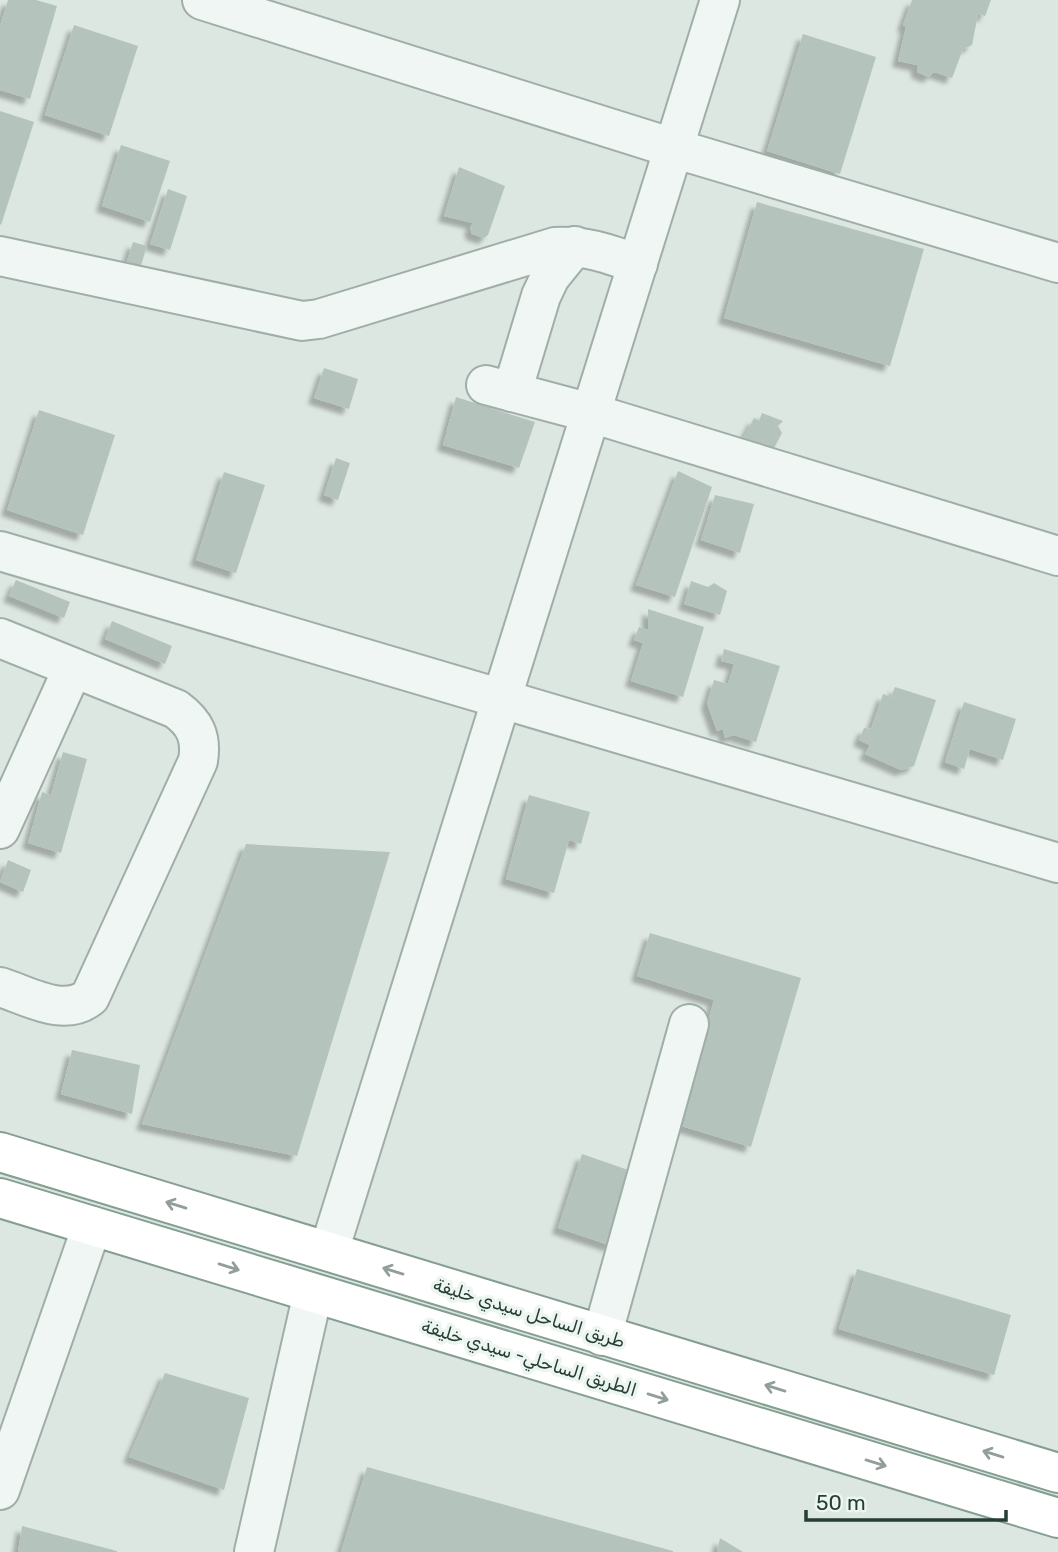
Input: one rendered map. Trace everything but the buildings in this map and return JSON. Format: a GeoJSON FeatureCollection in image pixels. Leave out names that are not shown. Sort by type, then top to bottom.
{"type":"FeatureCollection","features":[{"type":"Feature","properties":{"kind":"highway","name":"طريق الساحل سيدي خليفة"},"geometry":{"type":"LineString","coordinates":[[11,1155],[1058,1473]]}},
{"type":"Feature","properties":{"kind":"highway"},"geometry":{"type":"LineString","coordinates":[[6,1200],[11,1155]]}},
{"type":"Feature","properties":{"kind":"highway","name":"الطريق الساحلي- سيدي خليفة"},"geometry":{"type":"LineString","coordinates":[[6,1200],[1058,1518]]}},
{"type":"Feature","properties":{"kind":"street"},"geometry":{"type":"LineString","coordinates":[[202,0],[673,148],[1058,263]]}},
{"type":"Feature","properties":{"kind":"street"},"geometry":{"type":"LineString","coordinates":[[329,1251],[720,0]]}},
{"type":"Feature","properties":{"kind":"street"},"geometry":{"type":"LineString","coordinates":[[575,246],[550,277],[499,388],[591,413],[1058,556]]}},
{"type":"Feature","properties":{"kind":"street"},"geometry":{"type":"LineString","coordinates":[[0,256],[302,321],[319,320],[555,247],[595,249],[638,264]]}},
{"type":"Feature","properties":{"kind":"street"},"geometry":{"type":"LineString","coordinates":[[0,551],[1058,863]]}},
{"type":"Feature","properties":{"kind":"street"},"geometry":{"type":"LineString","coordinates":[[0,638],[176,709],[189,719],[198,733],[200,747],[198,761],[90,997],[80,1005],[67,1008],[0,987]]}},
{"type":"Feature","properties":{"kind":"street"},"geometry":{"type":"LineString","coordinates":[[0,829],[73,668]]}},
{"type":"Feature","properties":{"kind":"street"},"geometry":{"type":"LineString","coordinates":[[602,1335],[690,1024]]}},
{"type":"Feature","properties":{"kind":"street"},"geometry":{"type":"LineString","coordinates":[[0,1490],[92,1226]]}},
{"type":"Feature","properties":{"kind":"street"},"geometry":{"type":"LineString","coordinates":[[254,1552],[313,1293]]}}]}
